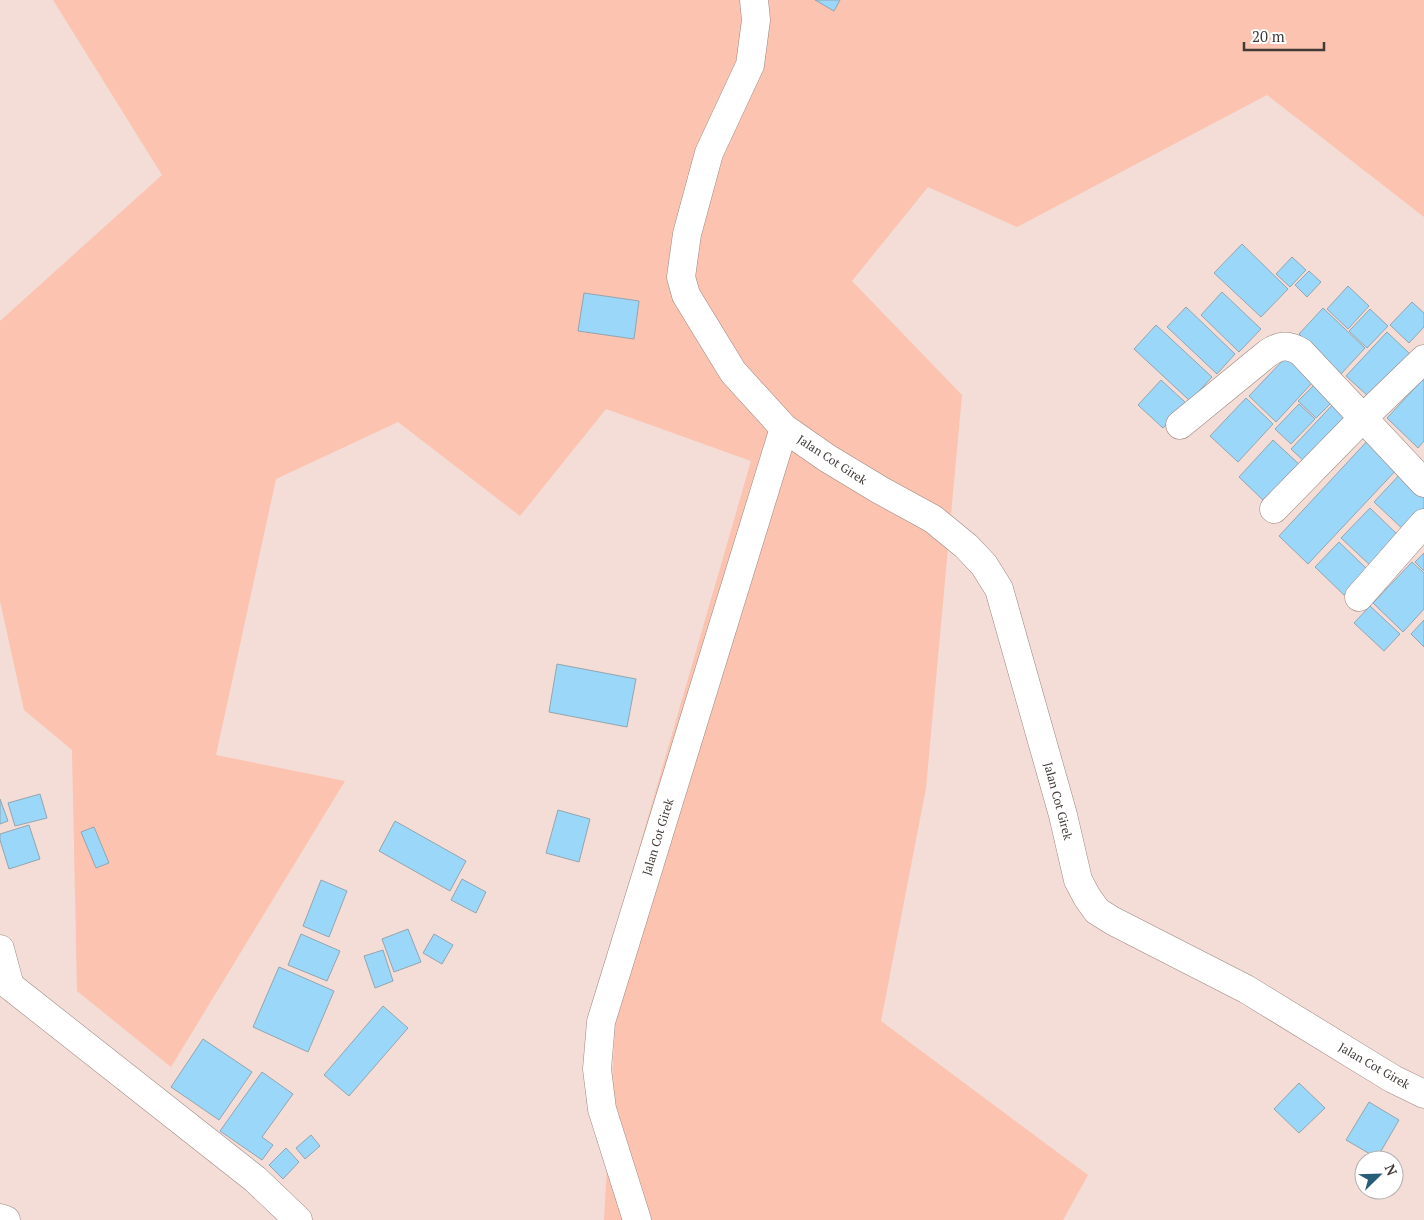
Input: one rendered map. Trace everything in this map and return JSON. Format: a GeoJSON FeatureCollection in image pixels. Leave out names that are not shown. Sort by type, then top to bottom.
{"type":"FeatureCollection","features":[{"type":"Feature","properties":{"kind":"street","name":"Jalan Cot Girek"},"geometry":{"type":"LineString","coordinates":[[754,0],[756,20],[750,65],[709,153],[687,234],[681,277],[686,295],[705,328],[732,372],[784,428],[834,462],[933,519],[966,546],[984,565],[999,589],[1063,815],[1078,880],[1097,911],[1246,989],[1393,1079],[1424,1094]]}},
{"type":"Feature","properties":{"kind":"street"},"geometry":{"type":"LineString","coordinates":[[1180,425],[1268,353],[1276,348],[1292,347],[1300,352],[1424,482]]}},
{"type":"Feature","properties":{"kind":"street"},"geometry":{"type":"LineString","coordinates":[[1274,509],[1424,359]]}},
{"type":"Feature","properties":{"kind":"street","name":"Jalan Cot Girek"},"geometry":{"type":"LineString","coordinates":[[637,1220],[602,1109],[597,1069],[601,1022],[784,428]]}},
{"type":"Feature","properties":{"kind":"street"},"geometry":{"type":"LineString","coordinates":[[1359,597],[1424,523]]}},
{"type":"Feature","properties":{"kind":"street"},"geometry":{"type":"LineString","coordinates":[[0,949],[5,982],[255,1179],[298,1220]]}},
{"type":"Feature","properties":{"kind":"street"},"geometry":{"type":"LineString","coordinates":[[0,1218],[6,1220]]}},
{"type":"Feature","properties":{"kind":"shaded area"},"geometry":{"type":"Polygon","coordinates":[[[53,0],[1424,0],[1424,217],[1267,95],[1017,227],[928,187],[852,281],[962,395],[926,788],[881,1021],[1088,1175],[1063,1220],[604,1220],[622,907],[751,461],[606,409],[520,516],[398,422],[276,479],[216,755],[345,781],[171,1067],[77,991],[72,750],[24,710],[0,601],[0,321],[162,175],[53,0]]]}},
{"type":"Feature","properties":{"kind":"building"},"geometry":{"type":"Polygon","coordinates":[[[815,0],[840,0],[834,11],[815,0]]]}},
{"type":"Feature","properties":{"kind":"building"},"geometry":{"type":"Polygon","coordinates":[[[1242,244],[1288,289],[1261,317],[1214,273],[1242,244]]]}},
{"type":"Feature","properties":{"kind":"building"},"geometry":{"type":"Polygon","coordinates":[[[1292,257],[1306,270],[1290,287],[1276,274],[1292,257]]]}},
{"type":"Feature","properties":{"kind":"building"},"geometry":{"type":"Polygon","coordinates":[[[1309,271],[1321,282],[1307,297],[1295,285],[1309,271]]]}},
{"type":"Feature","properties":{"kind":"building"},"geometry":{"type":"Polygon","coordinates":[[[1348,286],[1369,306],[1348,329],[1327,309],[1348,286]]]}},
{"type":"Feature","properties":{"kind":"building"},"geometry":{"type":"Polygon","coordinates":[[[1222,292],[1261,329],[1239,352],[1201,315],[1222,292]]]}},
{"type":"Feature","properties":{"kind":"building"},"geometry":{"type":"Polygon","coordinates":[[[584,293],[639,301],[634,339],[578,331],[584,293]]]}},
{"type":"Feature","properties":{"kind":"building"},"geometry":{"type":"Polygon","coordinates":[[[1412,302],[1424,313],[1424,327],[1409,343],[1390,325],[1412,302]]]}},
{"type":"Feature","properties":{"kind":"building"},"geometry":{"type":"Polygon","coordinates":[[[1186,307],[1235,354],[1217,374],[1167,327],[1186,307]]]}},
{"type":"Feature","properties":{"kind":"building"},"geometry":{"type":"Polygon","coordinates":[[[1323,308],[1365,348],[1341,374],[1299,334],[1323,308]]]}},
{"type":"Feature","properties":{"kind":"building"},"geometry":{"type":"Polygon","coordinates":[[[1370,309],[1388,326],[1367,348],[1349,331],[1370,309]]]}},
{"type":"Feature","properties":{"kind":"building"},"geometry":{"type":"Polygon","coordinates":[[[1156,325],[1212,377],[1190,401],[1134,349],[1156,325]]]}},
{"type":"Feature","properties":{"kind":"building"},"geometry":{"type":"Polygon","coordinates":[[[1387,332],[1410,354],[1369,397],[1346,376],[1387,332]]]}},
{"type":"Feature","properties":{"kind":"building"},"geometry":{"type":"Polygon","coordinates":[[[1287,356],[1313,382],[1276,422],[1249,396],[1287,356]]]}},
{"type":"Feature","properties":{"kind":"building"},"geometry":{"type":"Polygon","coordinates":[[[1424,378],[1424,441],[1418,448],[1387,418],[1424,378]]]}},
{"type":"Feature","properties":{"kind":"building"},"geometry":{"type":"Polygon","coordinates":[[[1161,380],[1186,403],[1163,428],[1138,405],[1161,380]]]}},
{"type":"Feature","properties":{"kind":"building"},"geometry":{"type":"Polygon","coordinates":[[[1316,383],[1334,400],[1316,418],[1298,401],[1316,383]]]}},
{"type":"Feature","properties":{"kind":"building"},"geometry":{"type":"Polygon","coordinates":[[[1246,398],[1273,424],[1238,462],[1210,436],[1246,398]]]}},
{"type":"Feature","properties":{"kind":"building"},"geometry":{"type":"Polygon","coordinates":[[[1336,401],[1351,416],[1307,464],[1291,449],[1336,401]]]}},
{"type":"Feature","properties":{"kind":"building"},"geometry":{"type":"Polygon","coordinates":[[[1299,404],[1315,419],[1291,444],[1275,429],[1299,404]]]}},
{"type":"Feature","properties":{"kind":"building"},"geometry":{"type":"Polygon","coordinates":[[[1370,438],[1400,466],[1308,564],[1279,536],[1370,438]]]}},
{"type":"Feature","properties":{"kind":"building"},"geometry":{"type":"Polygon","coordinates":[[[1273,440],[1301,466],[1266,503],[1239,477],[1273,440]]]}},
{"type":"Feature","properties":{"kind":"building"},"geometry":{"type":"Polygon","coordinates":[[[1403,471],[1424,491],[1424,514],[1406,532],[1374,502],[1403,471]]]}},
{"type":"Feature","properties":{"kind":"building"},"geometry":{"type":"Polygon","coordinates":[[[1370,508],[1400,537],[1372,567],[1341,538],[1370,508]]]}},
{"type":"Feature","properties":{"kind":"building"},"geometry":{"type":"Polygon","coordinates":[[[1339,542],[1368,570],[1344,595],[1315,567],[1339,542]]]}},
{"type":"Feature","properties":{"kind":"building"},"geometry":{"type":"Polygon","coordinates":[[[1424,553],[1424,571],[1415,562],[1424,553]]]}},
{"type":"Feature","properties":{"kind":"building"},"geometry":{"type":"Polygon","coordinates":[[[1412,562],[1424,573],[1424,609],[1403,632],[1373,603],[1412,562]]]}},
{"type":"Feature","properties":{"kind":"building"},"geometry":{"type":"Polygon","coordinates":[[[1370,606],[1400,634],[1384,651],[1354,623],[1370,606]]]}},
{"type":"Feature","properties":{"kind":"building"},"geometry":{"type":"Polygon","coordinates":[[[1424,620],[1424,647],[1411,634],[1424,620]]]}},
{"type":"Feature","properties":{"kind":"building"},"geometry":{"type":"Polygon","coordinates":[[[557,664],[636,679],[627,727],[549,712],[557,664]]]}},
{"type":"Feature","properties":{"kind":"building"},"geometry":{"type":"Polygon","coordinates":[[[40,794],[47,818],[15,826],[8,803],[40,794]]]}},
{"type":"Feature","properties":{"kind":"building"},"geometry":{"type":"Polygon","coordinates":[[[0,799],[8,821],[0,824],[0,799]]]}},
{"type":"Feature","properties":{"kind":"building"},"geometry":{"type":"Polygon","coordinates":[[[558,810],[590,819],[579,862],[546,853],[558,810]]]}},
{"type":"Feature","properties":{"kind":"building"},"geometry":{"type":"Polygon","coordinates":[[[395,821],[466,861],[450,891],[379,851],[395,821]]]}},
{"type":"Feature","properties":{"kind":"building"},"geometry":{"type":"Polygon","coordinates":[[[29,825],[40,859],[9,869],[0,834],[29,825]]]}},
{"type":"Feature","properties":{"kind":"building"},"geometry":{"type":"Polygon","coordinates":[[[94,827],[109,863],[96,868],[81,832],[94,827]]]}},
{"type":"Feature","properties":{"kind":"building"},"geometry":{"type":"Polygon","coordinates":[[[462,879],[486,892],[476,913],[451,900],[462,879]]]}},
{"type":"Feature","properties":{"kind":"building"},"geometry":{"type":"Polygon","coordinates":[[[321,880],[347,891],[329,937],[303,926],[321,880]]]}},
{"type":"Feature","properties":{"kind":"building"},"geometry":{"type":"Polygon","coordinates":[[[408,929],[421,962],[394,972],[382,939],[408,929]]]}},
{"type":"Feature","properties":{"kind":"building"},"geometry":{"type":"Polygon","coordinates":[[[301,934],[340,951],[327,981],[288,965],[301,934]]]}},
{"type":"Feature","properties":{"kind":"building"},"geometry":{"type":"Polygon","coordinates":[[[434,934],[453,945],[442,964],[423,953],[434,934]]]}},
{"type":"Feature","properties":{"kind":"building"},"geometry":{"type":"Polygon","coordinates":[[[383,950],[393,981],[375,988],[364,956],[383,950]]]}},
{"type":"Feature","properties":{"kind":"building"},"geometry":{"type":"Polygon","coordinates":[[[279,967],[334,991],[308,1052],[253,1027],[279,967]]]}},
{"type":"Feature","properties":{"kind":"building"},"geometry":{"type":"Polygon","coordinates":[[[383,1006],[408,1028],[349,1096],[324,1075],[383,1006]]]}},
{"type":"Feature","properties":{"kind":"building"},"geometry":{"type":"Polygon","coordinates":[[[203,1039],[252,1072],[219,1120],[171,1087],[203,1039]]]}},
{"type":"Feature","properties":{"kind":"building"},"geometry":{"type":"Polygon","coordinates":[[[262,1072],[293,1094],[262,1137],[273,1145],[262,1160],[220,1131],[262,1072]]]}},
{"type":"Feature","properties":{"kind":"building"},"geometry":{"type":"Polygon","coordinates":[[[1299,1083],[1325,1108],[1299,1133],[1274,1109],[1299,1083]]]}},
{"type":"Feature","properties":{"kind":"building"},"geometry":{"type":"Polygon","coordinates":[[[1369,1102],[1399,1120],[1382,1150],[1363,1150],[1346,1140],[1369,1102]]]}},
{"type":"Feature","properties":{"kind":"building"},"geometry":{"type":"Polygon","coordinates":[[[311,1135],[320,1146],[305,1159],[296,1148],[311,1135]]]}},
{"type":"Feature","properties":{"kind":"building"},"geometry":{"type":"Polygon","coordinates":[[[286,1148],[299,1162],[283,1179],[269,1165],[286,1148]]]}}]}
